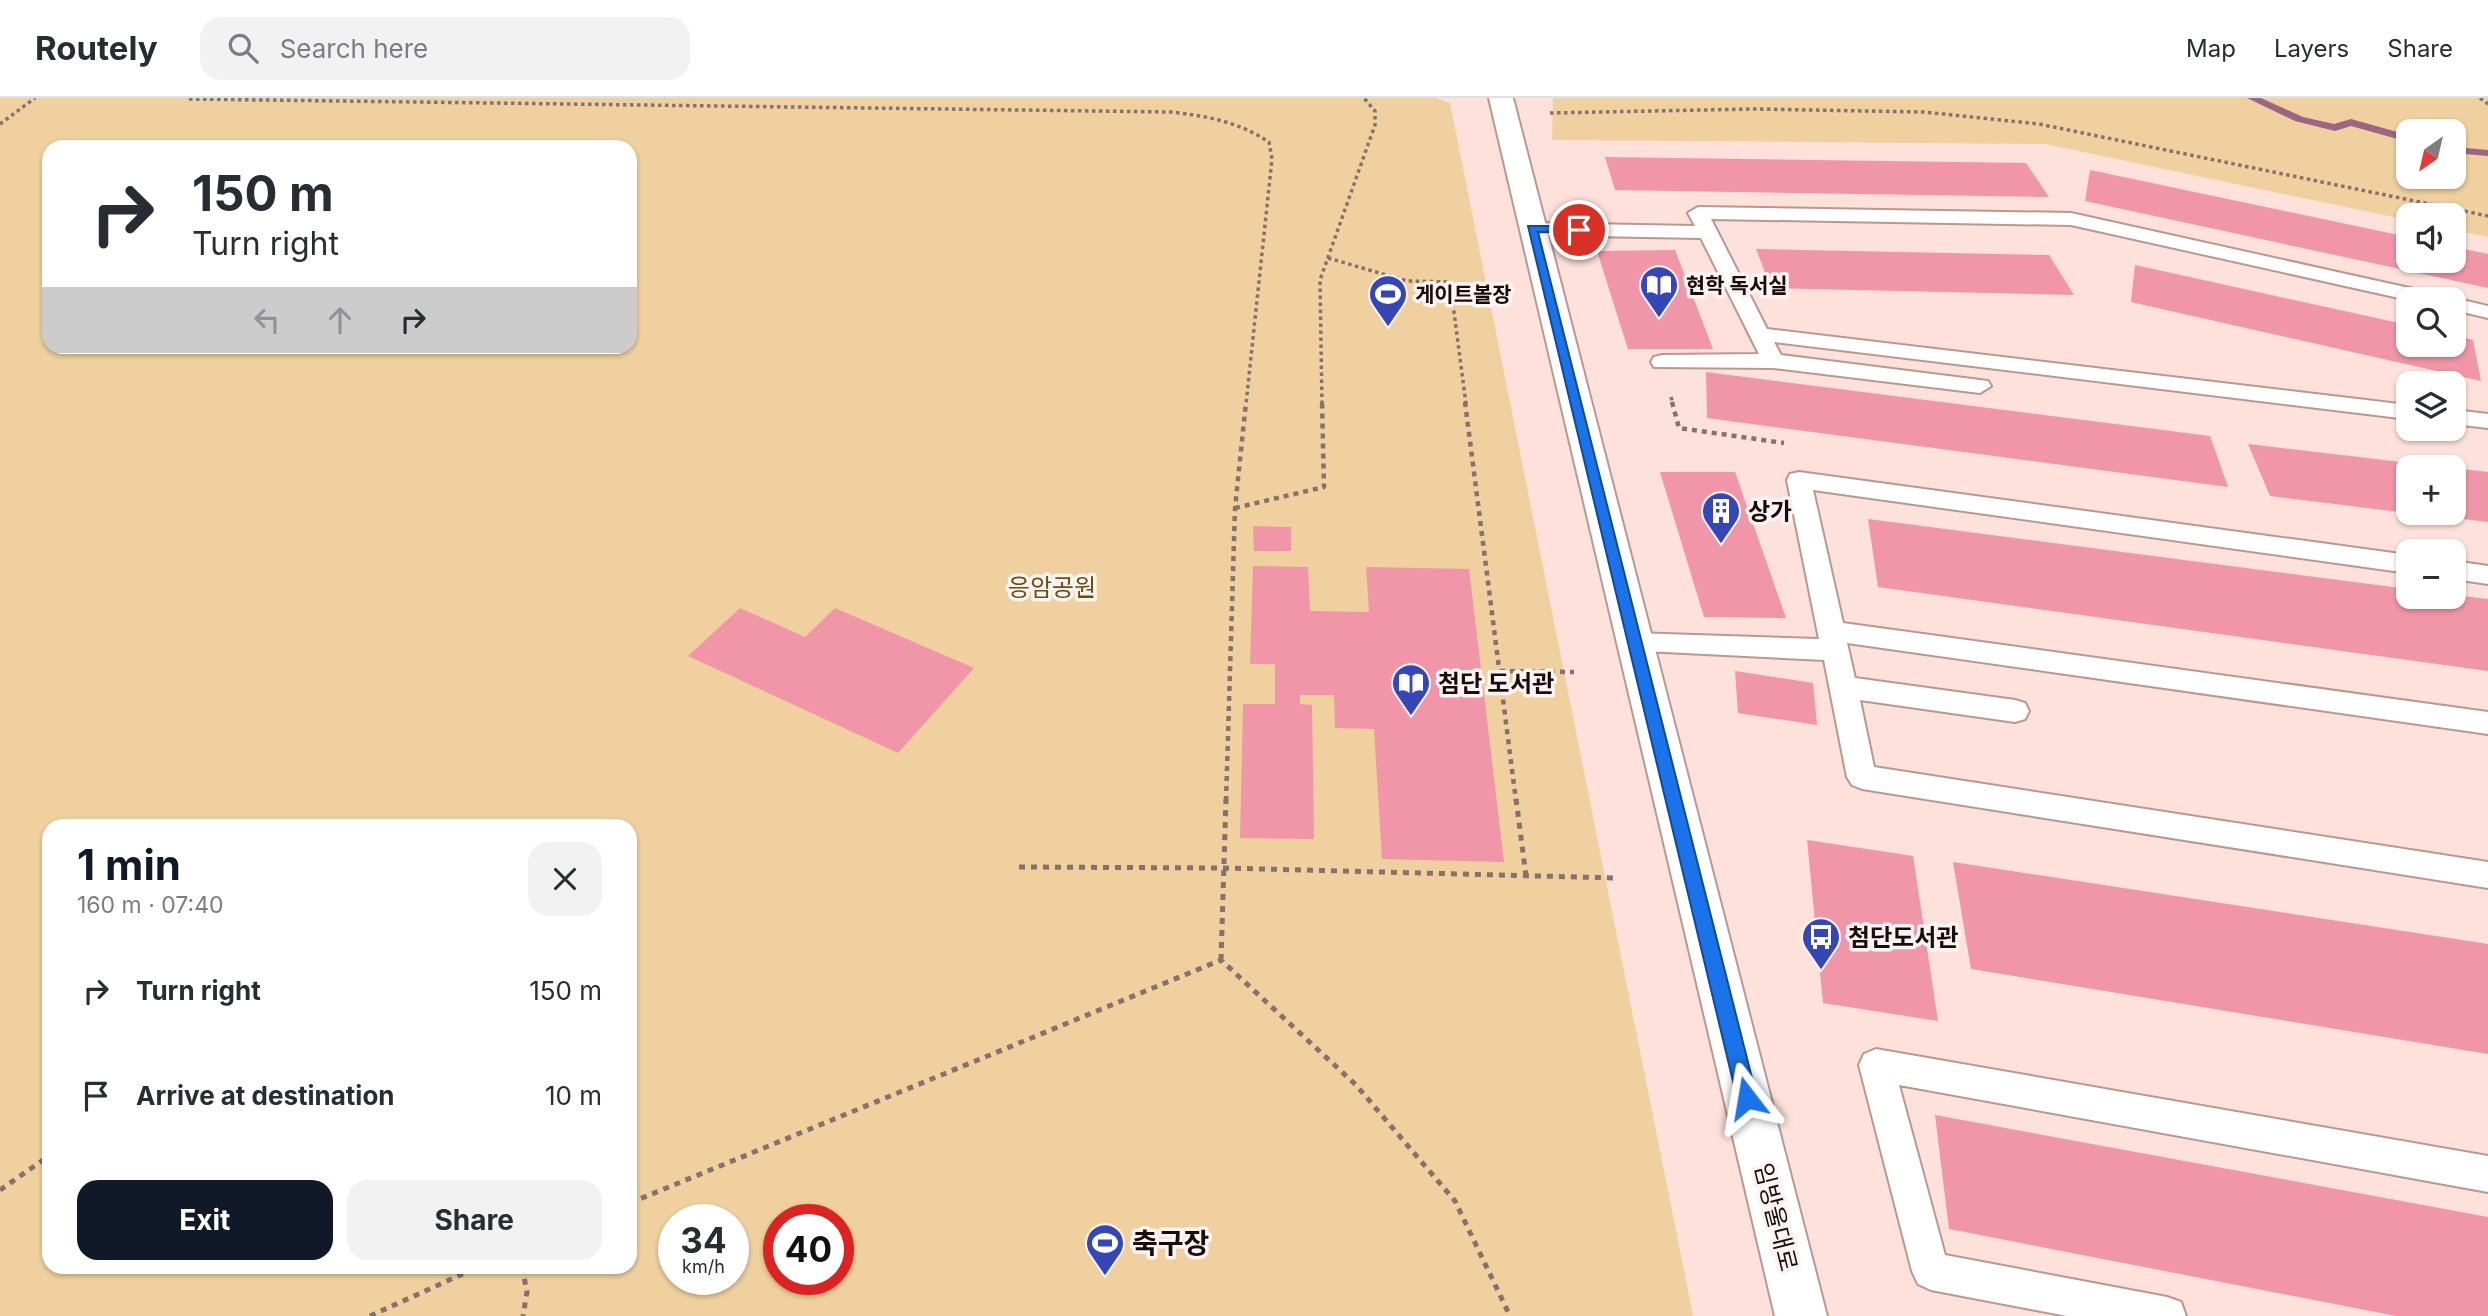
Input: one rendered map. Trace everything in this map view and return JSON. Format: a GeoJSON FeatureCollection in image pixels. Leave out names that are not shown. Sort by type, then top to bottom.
{"type":"FeatureCollection","features":[{"type":"Feature","properties":{"kind":"street","name":"임방울대로"},"geometry":{"type":"LineString","coordinates":[[1501,98],[1801,1316]]}},
{"type":"Feature","properties":{"kind":"lane"},"geometry":{"type":"LineString","coordinates":[[1773,361],[1698,213],[2071,219],[2396,291]]}},
{"type":"Feature","properties":{"kind":"lane"},"geometry":{"type":"LineString","coordinates":[[1532,229],[1708,232]]}},
{"type":"Feature","properties":{"kind":"lane"},"geometry":{"type":"LineString","coordinates":[[2466,307],[2488,312]]}},
{"type":"Feature","properties":{"kind":"lane"},"geometry":{"type":"LineString","coordinates":[[1759,334],[2396,411]]}},
{"type":"Feature","properties":{"kind":"lane"},"geometry":{"type":"LineString","coordinates":[[1662,362],[1773,361],[1980,386]]}},
{"type":"Feature","properties":{"kind":"lane"},"geometry":{"type":"LineString","coordinates":[[2466,418],[2488,421]]}},
{"type":"Feature","properties":{"kind":"lane"},"geometry":{"type":"LineString","coordinates":[[2396,562],[1799,480],[1862,777],[2488,875]]}},
{"type":"Feature","properties":{"kind":"lane"},"geometry":{"type":"LineString","coordinates":[[2466,572],[2488,575]]}},
{"type":"Feature","properties":{"kind":"lane"},"geometry":{"type":"LineString","coordinates":[[1634,643],[1833,640],[2488,723]]}},
{"type":"Feature","properties":{"kind":"lane"},"geometry":{"type":"LineString","coordinates":[[1843,687],[2015,711]]}},
{"type":"Feature","properties":{"kind":"lane"},"geometry":{"type":"LineString","coordinates":[[2167,1316],[2058,1305],[1931,1271],[1875,1065],[2488,1174]]}},
{"type":"Feature","properties":{"kind":"path"},"geometry":{"type":"LineString","coordinates":[[0,124],[35,98]]}},
{"type":"Feature","properties":{"kind":"path"},"geometry":{"type":"LineString","coordinates":[[1236,508],[1324,487],[1320,280],[1375,125],[1375,111],[1363,98]]}},
{"type":"Feature","properties":{"kind":"path"},"geometry":{"type":"LineString","coordinates":[[2480,98],[2488,104]]}},
{"type":"Feature","properties":{"kind":"path"},"geometry":{"type":"LineString","coordinates":[[189,99],[1171,112],[1210,116],[1249,127],[1269,142],[1272,159],[1236,508],[1221,960],[1356,1085],[1455,1201],[1510,1316]]}},
{"type":"Feature","properties":{"kind":"path"},"geometry":{"type":"LineString","coordinates":[[1544,113],[1753,109],[1924,112],[1975,117],[2053,127],[2488,216]]}},
{"type":"Feature","properties":{"kind":"path"},"geometry":{"type":"LineString","coordinates":[[1328,258],[1407,281],[1450,282],[1526,876]]}},
{"type":"Feature","properties":{"kind":"path"},"geometry":{"type":"LineString","coordinates":[[1500,671],[1574,672]]}},
{"type":"Feature","properties":{"kind":"path"},"geometry":{"type":"LineString","coordinates":[[1019,867],[1224,868],[1617,878]]}},
{"type":"Feature","properties":{"kind":"path"},"geometry":{"type":"LineString","coordinates":[[637,1200],[1221,960]]}},
{"type":"Feature","properties":{"kind":"path"},"geometry":{"type":"LineString","coordinates":[[0,1190],[42,1161]]}},
{"type":"Feature","properties":{"kind":"path"},"geometry":{"type":"LineString","coordinates":[[370,1316],[463,1274]]}},
{"type":"Feature","properties":{"kind":"path"},"geometry":{"type":"LineString","coordinates":[[523,1274],[527,1292],[523,1316]]}},
{"type":"Feature","properties":{"kind":"green space","name":"응암공원"},"geometry":{"type":"Polygon","coordinates":[[[0,98],[1435,98],[1450,103],[1693,1316],[0,1316],[0,98]]]}},
{"type":"Feature","properties":{"kind":"green space"},"geometry":{"type":"Polygon","coordinates":[[[1553,98],[2488,98],[2488,237],[2466,232],[2466,203],[2396,203],[2396,217],[2045,144],[1552,140],[1553,98]]]}},
{"type":"Feature","properties":{"kind":"building"},"geometry":{"type":"Polygon","coordinates":[[[1605,157],[2026,163],[2049,197],[1615,190],[1605,157]]]}},
{"type":"Feature","properties":{"kind":"building"},"geometry":{"type":"Polygon","coordinates":[[[2090,170],[2396,234],[2396,268],[2085,201],[2090,170]]]}},
{"type":"Feature","properties":{"kind":"building"},"geometry":{"type":"Polygon","coordinates":[[[1756,249],[2049,255],[2074,295],[1771,288],[1756,249]]]}},
{"type":"Feature","properties":{"kind":"building"},"geometry":{"type":"Polygon","coordinates":[[[2466,249],[2488,254],[2488,288],[2419,273],[2466,273],[2466,249]]]}},
{"type":"Feature","properties":{"kind":"building"},"geometry":{"type":"Polygon","coordinates":[[[1675,250],[1713,349],[1628,349],[1597,251],[1675,250]]]}},
{"type":"Feature","properties":{"kind":"building"},"geometry":{"type":"Polygon","coordinates":[[[2135,265],[2396,322],[2396,357],[2466,357],[2466,338],[2473,340],[2481,381],[2466,378],[2466,371],[2437,371],[2131,302],[2135,265]]]}},
{"type":"Feature","properties":{"kind":"building"},"geometry":{"type":"Polygon","coordinates":[[[1706,372],[2210,436],[2228,487],[1707,418],[1706,372]]]}},
{"type":"Feature","properties":{"kind":"building"},"geometry":{"type":"Polygon","coordinates":[[[2248,444],[2396,461],[2396,512],[2270,496],[2248,444]]]}},
{"type":"Feature","properties":{"kind":"building"},"geometry":{"type":"Polygon","coordinates":[[[2466,469],[2488,472],[2488,522],[2466,519],[2466,469]]]}},
{"type":"Feature","properties":{"kind":"building","name":"상가"},"geometry":{"type":"Polygon","coordinates":[[[1660,472],[1735,472],[1786,618],[1704,617],[1660,472]]]}},
{"type":"Feature","properties":{"kind":"building"},"geometry":{"type":"Polygon","coordinates":[[[1868,519],[2396,587],[2396,609],[2466,609],[2466,596],[2488,599],[2488,671],[1878,587],[1868,519]]]}},
{"type":"Feature","properties":{"kind":"building"},"geometry":{"type":"Polygon","coordinates":[[[1253,526],[1291,527],[1291,551],[1254,551],[1253,526]]]}},
{"type":"Feature","properties":{"kind":"building","name":"첨단 도서관"},"geometry":{"type":"Polygon","coordinates":[[[1253,566],[1308,567],[1310,611],[1369,612],[1366,567],[1469,569],[1504,862],[1382,859],[1374,729],[1335,728],[1334,695],[1300,695],[1300,704],[1312,705],[1314,839],[1240,838],[1243,704],[1275,704],[1275,664],[1250,664],[1253,566]]]}},
{"type":"Feature","properties":{"kind":"building"},"geometry":{"type":"Polygon","coordinates":[[[740,608],[805,637],[835,608],[974,668],[898,753],[688,656],[740,608]]]}},
{"type":"Feature","properties":{"kind":"building"},"geometry":{"type":"Polygon","coordinates":[[[1735,671],[1813,683],[1817,725],[1738,713],[1735,671]]]}},
{"type":"Feature","properties":{"kind":"building"},"geometry":{"type":"Polygon","coordinates":[[[1807,840],[1913,856],[1938,1021],[1823,1003],[1807,840]]]}},
{"type":"Feature","properties":{"kind":"building"},"geometry":{"type":"Polygon","coordinates":[[[1953,862],[2488,944],[2488,1054],[1971,969],[1953,862]]]}},
{"type":"Feature","properties":{"kind":"building"},"geometry":{"type":"Polygon","coordinates":[[[1935,1115],[2488,1217],[2488,1316],[2396,1316],[1949,1229],[1935,1115]]]}},
{"type":"Feature","properties":{"kind":"waterway"},"geometry":{"type":"LineString","coordinates":[[2252,98],[2299,119],[2335,128],[2351,122],[2396,135]]}},
{"type":"Feature","properties":{"kind":"waterway"},"geometry":{"type":"LineString","coordinates":[[2466,151],[2488,153]]}},
{"type":"Feature","properties":{"kind":"place","name":"현학 독서실"},"geometry":{"type":"Point","coordinates":[1659,319]}},
{"type":"Feature","properties":{"kind":"place","name":"게이트볼장"},"geometry":{"type":"Point","coordinates":[1388,328]}},
{"type":"Feature","properties":{"kind":"place","name":"상가"},"geometry":{"type":"Point","coordinates":[1721,545]}},
{"type":"Feature","properties":{"kind":"place","name":"첨단 도서관"},"geometry":{"type":"Point","coordinates":[1411,717]}},
{"type":"Feature","properties":{"kind":"place","name":"첨단도서관"},"geometry":{"type":"Point","coordinates":[1821,971]}},
{"type":"Feature","properties":{"kind":"place","name":"축구장"},"geometry":{"type":"Point","coordinates":[1105,1277]}},
{"type":"Feature","properties":{"kind":"route"},"geometry":{"type":"LineString","coordinates":[[1579,230],[1532,229],[1747,1098]]}}]}
